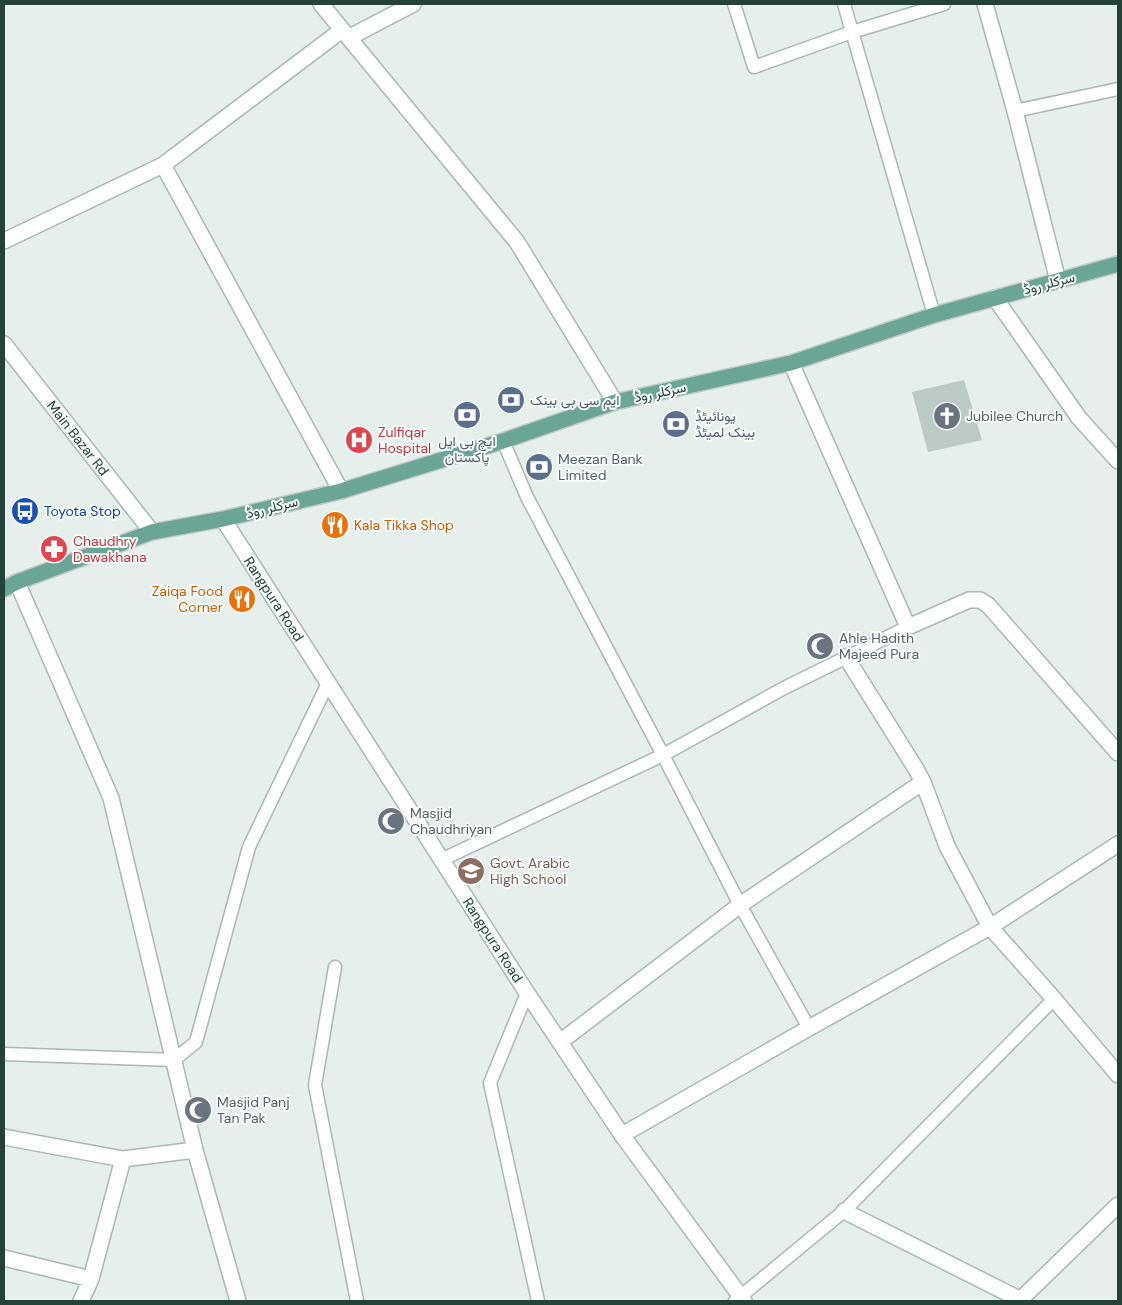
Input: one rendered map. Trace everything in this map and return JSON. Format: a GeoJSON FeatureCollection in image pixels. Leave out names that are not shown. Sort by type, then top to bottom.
{"type":"FeatureCollection","features":[{"type":"Feature","properties":{"kind":"main road","name":"سرکلر روڈ"},"geometry":{"type":"LineString","coordinates":[[11,586],[152,532],[223,519],[341,491],[503,441],[615,402],[791,363],[934,315],[1118,264]]}},
{"type":"Feature","properties":{"kind":"street"},"geometry":{"type":"LineString","coordinates":[[321,4],[517,242],[615,402]]}},
{"type":"Feature","properties":{"kind":"street"},"geometry":{"type":"LineString","coordinates":[[4,241],[163,165],[346,34],[413,4]]}},
{"type":"Feature","properties":{"kind":"street"},"geometry":{"type":"LineString","coordinates":[[985,4],[1058,281]]}},
{"type":"Feature","properties":{"kind":"street"},"geometry":{"type":"LineString","coordinates":[[163,165],[341,491]]}},
{"type":"Feature","properties":{"kind":"street"},"geometry":{"type":"LineString","coordinates":[[995,298],[1079,418],[1118,461]]}},
{"type":"Feature","properties":{"kind":"street","name":"Main Bazar Rd"},"geometry":{"type":"LineString","coordinates":[[4,344],[152,532]]}},
{"type":"Feature","properties":{"kind":"street"},"geometry":{"type":"LineString","coordinates":[[791,363],[908,627],[969,600],[980,600],[988,606],[1118,753]]}},
{"type":"Feature","properties":{"kind":"street","name":"Rangpura Road"},"geometry":{"type":"LineString","coordinates":[[223,519],[527,993],[622,1135],[740,1300]]}},
{"type":"Feature","properties":{"kind":"street"},"geometry":{"type":"LineString","coordinates":[[11,586],[111,798],[195,1150],[238,1301]]}},
{"type":"Feature","properties":{"kind":"street"},"geometry":{"type":"LineString","coordinates":[[846,658],[923,782],[947,846],[990,927],[1118,1075]]}},
{"type":"Feature","properties":{"kind":"street"},"geometry":{"type":"LineString","coordinates":[[560,1042],[740,905],[923,782]]}},
{"type":"Feature","properties":{"kind":"street"},"geometry":{"type":"LineString","coordinates":[[622,1135],[990,927],[1118,844]]}},
{"type":"Feature","properties":{"kind":"street"},"geometry":{"type":"LineString","coordinates":[[4,1137],[123,1159],[195,1150]]}},
{"type":"Feature","properties":{"kind":"street"},"geometry":{"type":"LineString","coordinates":[[81,1301],[91,1279],[123,1159]]}},
{"type":"Feature","properties":{"kind":"street"},"geometry":{"type":"LineString","coordinates":[[844,1211],[1021,1301],[1118,1205]]}},
{"type":"Feature","properties":{"kind":"street"},"geometry":{"type":"LineString","coordinates":[[4,1258],[91,1279]]}},
{"type":"Feature","properties":{"kind":"lane"},"geometry":{"type":"LineString","coordinates":[[734,4],[754,66],[852,32],[944,4]]}},
{"type":"Feature","properties":{"kind":"lane"},"geometry":{"type":"LineString","coordinates":[[844,4],[934,315]]}},
{"type":"Feature","properties":{"kind":"lane"},"geometry":{"type":"LineString","coordinates":[[1014,111],[1118,88]]}},
{"type":"Feature","properties":{"kind":"lane"},"geometry":{"type":"LineString","coordinates":[[503,441],[526,497],[664,755],[740,905],[809,1028]]}},
{"type":"Feature","properties":{"kind":"lane"},"geometry":{"type":"LineString","coordinates":[[441,860],[664,755],[784,688],[908,627]]}},
{"type":"Feature","properties":{"kind":"lane"},"geometry":{"type":"LineString","coordinates":[[4,1054],[174,1060],[196,1042],[249,847],[328,683]]}},
{"type":"Feature","properties":{"kind":"lane"},"geometry":{"type":"LineString","coordinates":[[335,968],[315,1085],[357,1301]]}},
{"type":"Feature","properties":{"kind":"lane"},"geometry":{"type":"LineString","coordinates":[[527,993],[490,1083],[538,1301]]}},
{"type":"Feature","properties":{"kind":"lane"},"geometry":{"type":"LineString","coordinates":[[740,1300],[844,1211],[1054,999]]}},
{"type":"Feature","properties":{"kind":"building","name":"Jubilee Church"},"geometry":{"type":"Polygon","coordinates":[[[964,380],[982,440],[928,452],[912,392],[964,380]]]}},
{"type":"Feature","properties":{"kind":"place","name":"ایم سی بی بینک"},"geometry":{"type":"Point","coordinates":[511,400]}},
{"type":"Feature","properties":{"kind":"place","name":"ایچ بی ایل پاکستان"},"geometry":{"type":"Point","coordinates":[467,415]}},
{"type":"Feature","properties":{"kind":"place","name":"Jubilee Church"},"geometry":{"type":"Point","coordinates":[947,416]}},
{"type":"Feature","properties":{"kind":"place","name":"یونائیٹڈ بینک لمیٹڈ"},"geometry":{"type":"Point","coordinates":[676,424]}},
{"type":"Feature","properties":{"kind":"place","name":"Zulfiqar Hospital"},"geometry":{"type":"Point","coordinates":[359,440]}},
{"type":"Feature","properties":{"kind":"place","name":"Meezan Bank Limited"},"geometry":{"type":"Point","coordinates":[539,467]}},
{"type":"Feature","properties":{"kind":"place","name":"Toyota Stop"},"geometry":{"type":"Point","coordinates":[25,511]}},
{"type":"Feature","properties":{"kind":"place","name":"Kala Tikka Shop"},"geometry":{"type":"Point","coordinates":[335,525]}},
{"type":"Feature","properties":{"kind":"place","name":"Chaudhry Dawakhana"},"geometry":{"type":"Point","coordinates":[54,549]}},
{"type":"Feature","properties":{"kind":"place","name":"Zaiqa Food Corner"},"geometry":{"type":"Point","coordinates":[242,599]}},
{"type":"Feature","properties":{"kind":"place","name":"Ahle Hadith Majeed Pura"},"geometry":{"type":"Point","coordinates":[820,646]}},
{"type":"Feature","properties":{"kind":"place","name":"Masjid Chaudhriyan"},"geometry":{"type":"Point","coordinates":[391,821]}},
{"type":"Feature","properties":{"kind":"place","name":"Govt. Arabic High School"},"geometry":{"type":"Point","coordinates":[471,871]}},
{"type":"Feature","properties":{"kind":"place","name":"Masjid Panj Tan Pak"},"geometry":{"type":"Point","coordinates":[198,1110]}}]}
